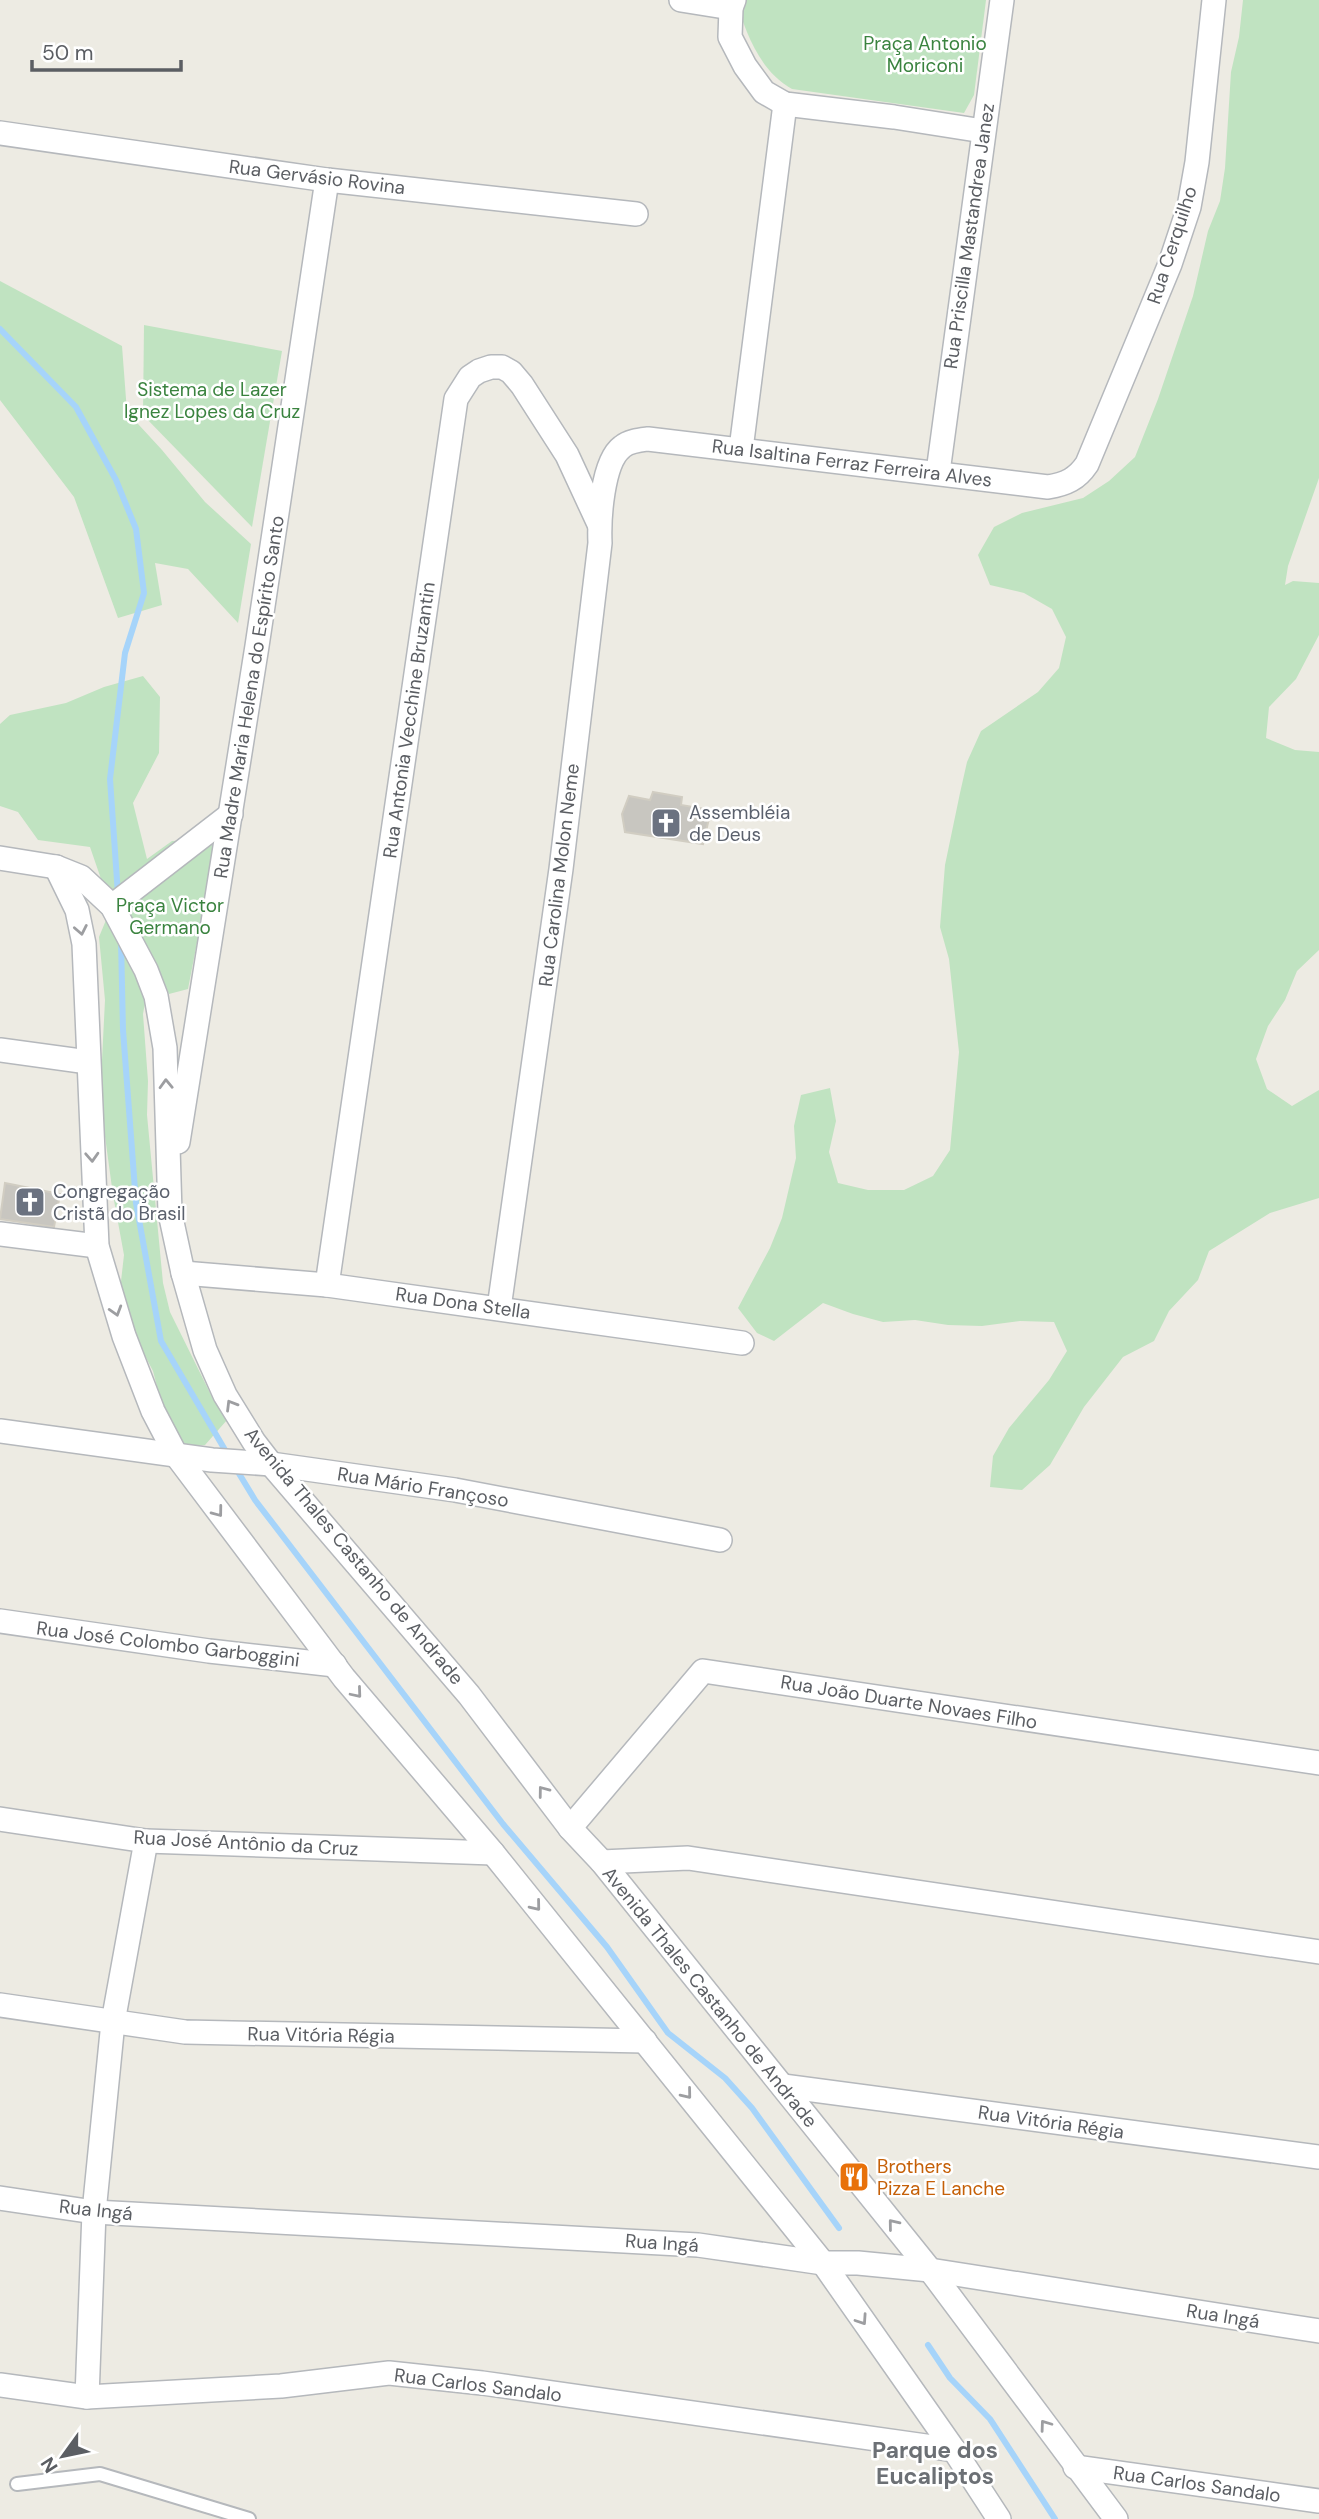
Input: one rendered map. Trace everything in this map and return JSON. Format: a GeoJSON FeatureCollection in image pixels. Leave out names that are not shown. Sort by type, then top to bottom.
{"type":"FeatureCollection","features":[{"type":"Feature","properties":{"kind":"street"},"geometry":{"type":"LineString","coordinates":[[681,0],[733,4],[730,37],[745,66],[764,92],[791,105],[983,131]]}},
{"type":"Feature","properties":{"kind":"street","name":"Rua Priscilla Mastandrea Janez"},"geometry":{"type":"LineString","coordinates":[[938,472],[1002,0]]}},
{"type":"Feature","properties":{"kind":"street","name":"Rua Cerquilho"},"geometry":{"type":"LineString","coordinates":[[1079,476],[1087,464],[1170,264],[1189,207],[1197,162],[1214,0]]}},
{"type":"Feature","properties":{"kind":"street"},"geometry":{"type":"LineString","coordinates":[[741,449],[791,105]]}},
{"type":"Feature","properties":{"kind":"street","name":"Rua Gervásio Rovina"},"geometry":{"type":"LineString","coordinates":[[0,133],[327,180],[636,214]]}},
{"type":"Feature","properties":{"kind":"street","name":"Rua Madre Maria Helena do Espírito Santo"},"geometry":{"type":"LineString","coordinates":[[170,1213],[180,1131],[327,180]]}},
{"type":"Feature","properties":{"kind":"street","name":"Rua Antonia Vecchine Bruzantin"},"geometry":{"type":"LineString","coordinates":[[327,1285],[456,399],[470,377],[491,367],[511,372],[567,455],[599,524]]}},
{"type":"Feature","properties":{"kind":"street","name":"Rua Isaltina Ferraz Ferreira Alves"},"geometry":{"type":"LineString","coordinates":[[623,445],[648,439],[1048,487],[1063,484],[1079,476]]}},
{"type":"Feature","properties":{"kind":"street","name":"Rua Carolina Molon Neme"},"geometry":{"type":"LineString","coordinates":[[499,1308],[561,869],[600,543],[599,524],[608,470],[623,445]]}},
{"type":"Feature","properties":{"kind":"street"},"geometry":{"type":"LineString","coordinates":[[113,906],[231,814]]}},
{"type":"Feature","properties":{"kind":"street","name":"Avenida Thales Castanho de Andrade"},"geometry":{"type":"LineString","coordinates":[[0,859],[56,867],[81,877],[113,906],[131,938],[156,996],[164,1048],[170,1213],[183,1273],[205,1350],[225,1395],[254,1442],[469,1695],[570,1828],[602,1863],[783,2086],[930,2270],[1116,2519]]}},
{"type":"Feature","properties":{"kind":"street"},"geometry":{"type":"LineString","coordinates":[[56,867],[77,910],[83,944],[97,1246],[124,1336],[153,1412],[176,1455],[335,1665],[493,1853],[824,2263],[999,2519]]}},
{"type":"Feature","properties":{"kind":"street"},"geometry":{"type":"LineString","coordinates":[[0,1050],[88,1062]]}},
{"type":"Feature","properties":{"kind":"street"},"geometry":{"type":"LineString","coordinates":[[0,1234],[97,1246]]}},
{"type":"Feature","properties":{"kind":"street","name":"Rua Dona Stella"},"geometry":{"type":"LineString","coordinates":[[183,1273],[327,1285],[742,1342]]}},
{"type":"Feature","properties":{"kind":"street","name":"Rua Mário Françoso"},"geometry":{"type":"LineString","coordinates":[[0,1431],[176,1455],[271,1464],[455,1490],[720,1540]]}},
{"type":"Feature","properties":{"kind":"street","name":"Rua José Colombo Garboggini"},"geometry":{"type":"LineString","coordinates":[[0,1621],[209,1651],[335,1665]]}},
{"type":"Feature","properties":{"kind":"street","name":"Rua João Duarte Novaes Filho"},"geometry":{"type":"LineString","coordinates":[[570,1828],[703,1671],[1319,1763]]}},
{"type":"Feature","properties":{"kind":"street","name":"Rua José Antônio da Cruz"},"geometry":{"type":"LineString","coordinates":[[0,1819],[146,1841],[493,1853]]}},
{"type":"Feature","properties":{"kind":"street"},"geometry":{"type":"LineString","coordinates":[[87,2397],[94,2212],[113,2022],[146,1841]]}},
{"type":"Feature","properties":{"kind":"street"},"geometry":{"type":"LineString","coordinates":[[602,1863],[688,1858],[1319,1952]]}},
{"type":"Feature","properties":{"kind":"street","name":"Rua Vitória Régia"},"geometry":{"type":"LineString","coordinates":[[0,2005],[185,2032],[645,2040]]}},
{"type":"Feature","properties":{"kind":"street","name":"Rua Vitória Régia"},"geometry":{"type":"LineString","coordinates":[[783,2086],[1319,2157]]}},
{"type":"Feature","properties":{"kind":"street","name":"Rua Ingá"},"geometry":{"type":"LineString","coordinates":[[0,2198],[94,2212],[698,2245],[824,2263],[858,2263],[930,2270],[1319,2331]]}},
{"type":"Feature","properties":{"kind":"street","name":"Rua Carlos Sandalo"},"geometry":{"type":"LineString","coordinates":[[0,2385],[87,2397],[281,2386],[390,2373],[482,2383],[954,2450]]}},
{"type":"Feature","properties":{"kind":"street","name":"Rua Carlos Sandalo"},"geometry":{"type":"LineString","coordinates":[[1075,2467],[1319,2501]]}},
{"type":"Feature","properties":{"kind":"lane"},"geometry":{"type":"LineString","coordinates":[[17,2484],[100,2474],[249,2519]]}},
{"type":"Feature","properties":{"kind":"green space","name":"Praça Antonio Moriconi"},"geometry":{"type":"Polygon","coordinates":[[[736,0],[986,0],[974,95],[964,113],[792,89],[763,62],[744,26],[736,0]]]}},
{"type":"Feature","properties":{"kind":"green space"},"geometry":{"type":"Polygon","coordinates":[[[1243,0],[1319,0],[1319,478],[1288,566],[1285,585],[1293,581],[1319,583],[1319,635],[1296,679],[1269,707],[1266,738],[1295,750],[1319,752],[1319,950],[1297,971],[1285,1000],[1268,1026],[1256,1059],[1267,1089],[1292,1106],[1319,1090],[1319,1198],[1270,1213],[1209,1251],[1198,1280],[1169,1311],[1154,1341],[1123,1357],[1084,1407],[1050,1465],[1022,1490],[990,1487],[993,1456],[1009,1428],[1049,1380],[1067,1351],[1054,1322],[1020,1321],[982,1326],[915,1320],[883,1322],[823,1303],[774,1341],[757,1333],[738,1308],[770,1248],[782,1218],[796,1158],[794,1126],[801,1095],[830,1088],[836,1121],[829,1152],[838,1183],[868,1190],[904,1190],[933,1176],[950,1150],[959,1052],[949,959],[940,927],[945,865],[967,762],[981,731],[1038,692],[1059,668],[1066,637],[1052,609],[1024,593],[990,585],[978,555],[994,527],[1022,513],[1083,498],[1109,481],[1135,457],[1193,296],[1208,231],[1220,201],[1225,168],[1231,72],[1239,37],[1243,0]]]}},
{"type":"Feature","properties":{"kind":"green space"},"geometry":{"type":"Polygon","coordinates":[[[0,281],[122,346],[127,412],[205,502],[251,544],[238,623],[188,569],[155,563],[162,605],[118,618],[74,497],[0,400],[0,281]]]}},
{"type":"Feature","properties":{"kind":"green space","name":"Sistema de Lazer Ignez Lopes da Cruz"},"geometry":{"type":"Polygon","coordinates":[[[144,325],[282,351],[252,527],[143,415],[144,325]]]}},
{"type":"Feature","properties":{"kind":"green space","name":"Praça Victor Germano"},"geometry":{"type":"Polygon","coordinates":[[[143,676],[160,697],[159,753],[133,803],[147,859],[172,841],[204,839],[205,849],[217,839],[188,989],[169,994],[157,965],[149,981],[143,1014],[148,1081],[147,1115],[163,1283],[170,1312],[213,1399],[227,1420],[205,1445],[188,1447],[175,1434],[164,1414],[153,1371],[131,1329],[120,1290],[124,1255],[100,1100],[105,1000],[99,937],[111,908],[90,847],[38,840],[18,812],[0,806],[0,724],[10,715],[66,703],[104,687],[143,676]]]}},
{"type":"Feature","properties":{"kind":"building","name":"Assembléia de Deus"},"geometry":{"type":"Polygon","coordinates":[[[653,792],[682,797],[681,805],[711,810],[703,844],[625,832],[622,814],[629,796],[650,800],[653,792]]]}},
{"type":"Feature","properties":{"kind":"building","name":"Congregação Cristã do Brasil"},"geometry":{"type":"Polygon","coordinates":[[[5,1183],[60,1194],[54,1227],[0,1219],[5,1183]]]}},
{"type":"Feature","properties":{"kind":"waterway"},"geometry":{"type":"LineString","coordinates":[[0,329],[76,407],[116,480],[136,529],[144,593],[125,653],[110,779],[118,895]]}},
{"type":"Feature","properties":{"kind":"waterway"},"geometry":{"type":"LineString","coordinates":[[121,941],[123,1030],[136,1203],[161,1341],[228,1455]]}},
{"type":"Feature","properties":{"kind":"waterway"},"geometry":{"type":"LineString","coordinates":[[235,1467],[255,1500],[503,1824],[607,1947],[668,2033],[725,2078],[752,2108],[839,2228]]}},
{"type":"Feature","properties":{"kind":"waterway"},"geometry":{"type":"LineString","coordinates":[[928,2345],[950,2378],[990,2419],[1055,2519]]}},
{"type":"Feature","properties":{"kind":"place","name":"Assembléia de Deus"},"geometry":{"type":"Point","coordinates":[666,823]}},
{"type":"Feature","properties":{"kind":"place","name":"Congregação Cristã do Brasil"},"geometry":{"type":"Point","coordinates":[30,1202]}},
{"type":"Feature","properties":{"kind":"place","name":"Brothers Pizza E Lanche"},"geometry":{"type":"Point","coordinates":[854,2177]}},
{"type":"Feature","properties":{"kind":"district","name":"Parque dos Eucaliptos"},"geometry":{"type":"Point","coordinates":[935,2463]}}]}
